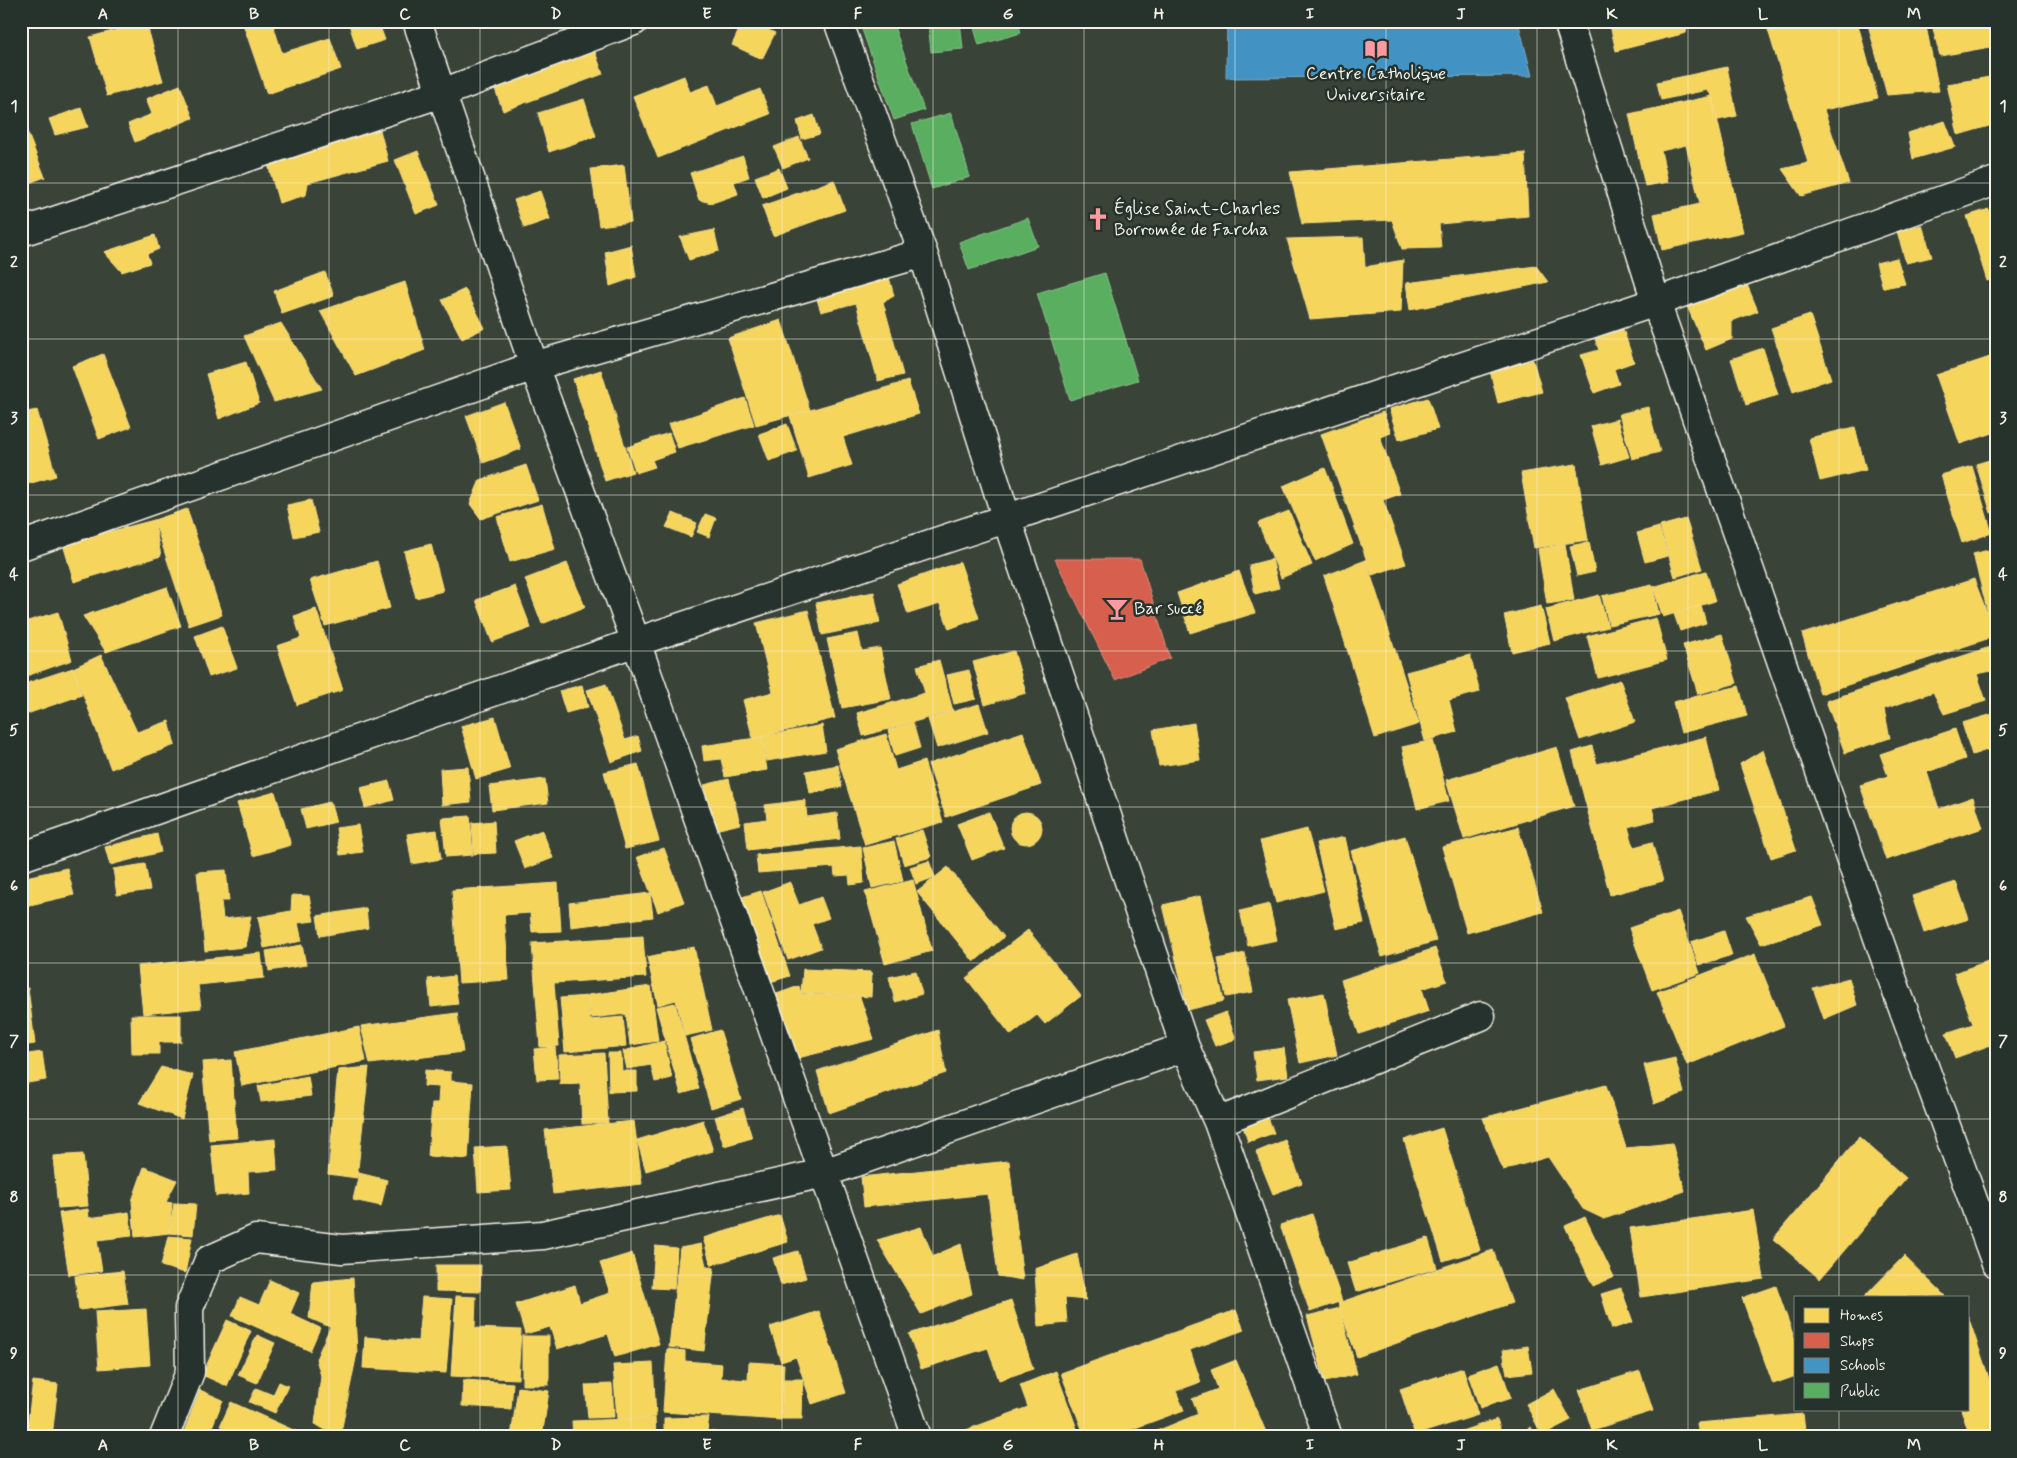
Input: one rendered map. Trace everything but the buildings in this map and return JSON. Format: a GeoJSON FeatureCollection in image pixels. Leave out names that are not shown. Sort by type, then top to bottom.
{"type":"FeatureCollection","features":[{"type":"Feature","properties":{"kind":"street"},"geometry":{"type":"LineString","coordinates":[[417,21],[534,366],[636,642],[917,1437]]}},
{"type":"Feature","properties":{"kind":"street"},"geometry":{"type":"LineString","coordinates":[[21,232],[442,93],[634,21]]}},
{"type":"Feature","properties":{"kind":"street"},"geometry":{"type":"LineString","coordinates":[[838,21],[923,253],[1007,520],[1185,1047],[1218,1122],[1328,1437]]}},
{"type":"Feature","properties":{"kind":"street"},"geometry":{"type":"LineString","coordinates":[[1568,21],[1656,302],[1897,992],[1996,1263]]}},
{"type":"Feature","properties":{"kind":"street"},"geometry":{"type":"LineString","coordinates":[[21,857],[636,642],[1007,520],[1656,302],[1996,181]]}},
{"type":"Feature","properties":{"kind":"street"},"geometry":{"type":"LineString","coordinates":[[21,546],[534,366],[923,253]]}},
{"type":"Feature","properties":{"kind":"street"},"geometry":{"type":"LineString","coordinates":[[1218,1122],[1480,1016]]}},
{"type":"Feature","properties":{"kind":"street"},"geometry":{"type":"LineString","coordinates":[[164,1437],[190,1372],[189,1308],[209,1260],[256,1239],[342,1249],[543,1234],[824,1173],[1185,1047]]}},
{"type":"Feature","properties":{"kind":"place","name":"Centre Catholique Universitaire"},"geometry":{"type":"Point","coordinates":[1376,49]}},
{"type":"Feature","properties":{"kind":"place","name":"Église Saint-Charles Borromée de Farcha"},"geometry":{"type":"Point","coordinates":[1098,219]}},
{"type":"Feature","properties":{"kind":"place","name":"Bar succé"},"geometry":{"type":"Point","coordinates":[1117,609]}}]}
